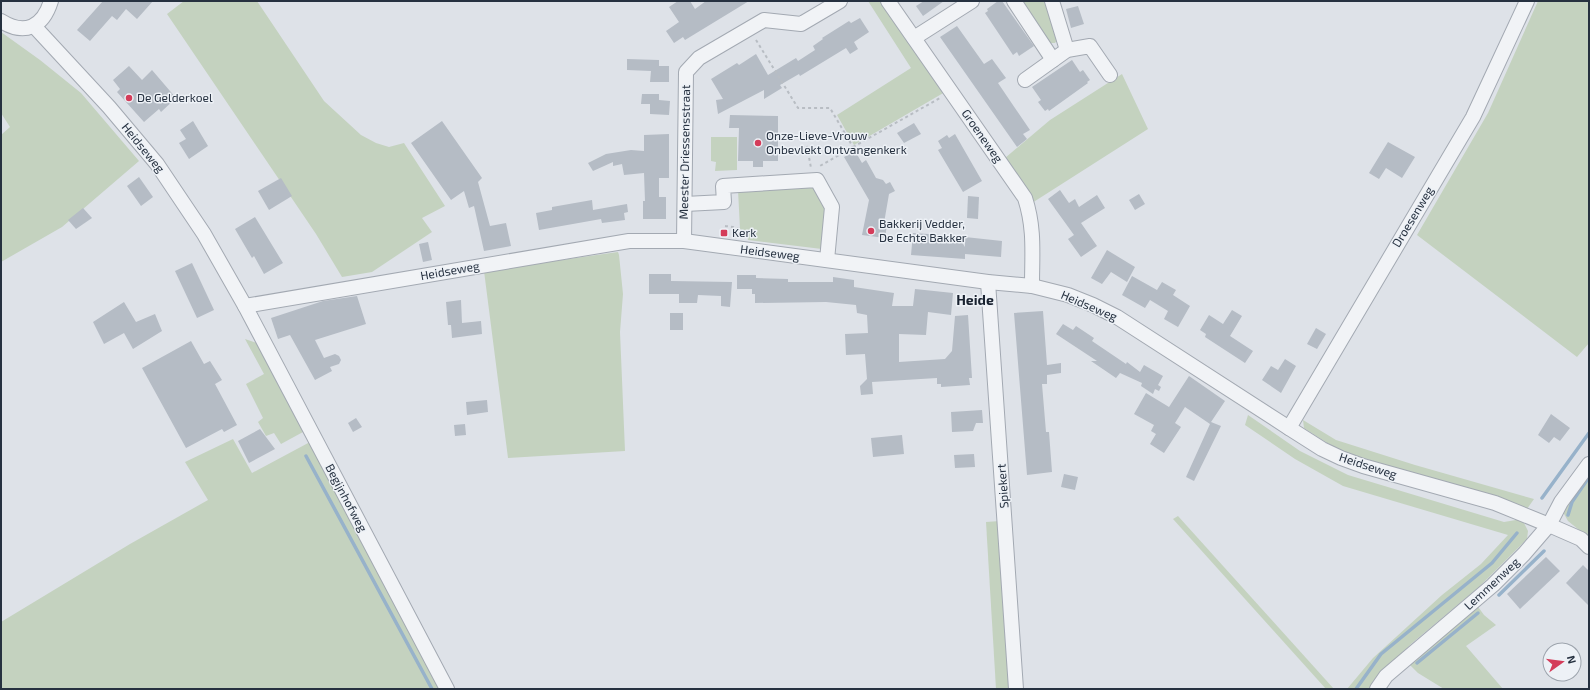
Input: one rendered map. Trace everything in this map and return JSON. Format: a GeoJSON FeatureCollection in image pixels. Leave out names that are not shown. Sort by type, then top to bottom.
{"type":"FeatureCollection","features":[{"type":"Feature","properties":{"kind":"street"},"geometry":{"type":"LineString","coordinates":[[1,21],[17,28],[34,26],[45,17],[51,1]]}},
{"type":"Feature","properties":{"kind":"street","name":"Meester Driessensstraat"},"geometry":{"type":"LineString","coordinates":[[684,242],[686,72],[699,58],[764,20],[801,24],[840,1]]}},
{"type":"Feature","properties":{"kind":"street","name":"Groeneweg"},"geometry":{"type":"LineString","coordinates":[[888,1],[1025,198],[1031,216],[1033,237],[1032,286]]}},
{"type":"Feature","properties":{"kind":"street"},"geometry":{"type":"LineString","coordinates":[[914,38],[972,1]]}},
{"type":"Feature","properties":{"kind":"street"},"geometry":{"type":"LineString","coordinates":[[1014,1],[1053,60]]}},
{"type":"Feature","properties":{"kind":"street"},"geometry":{"type":"LineString","coordinates":[[1052,1],[1067,50]]}},
{"type":"Feature","properties":{"kind":"street","name":"Droesenweg"},"geometry":{"type":"LineString","coordinates":[[1288,428],[1473,117],[1527,1]]}},
{"type":"Feature","properties":{"kind":"street","name":"Heidseweg"},"geometry":{"type":"LineString","coordinates":[[34,26],[109,107],[157,164],[204,234],[245,306],[629,241],[684,242],[988,282],[1032,286],[1068,295],[1117,317],[1322,450],[1355,464],[1495,503],[1550,525],[1581,540],[1589,546]]}},
{"type":"Feature","properties":{"kind":"street"},"geometry":{"type":"LineString","coordinates":[[1025,80],[1067,50],[1090,46],[1110,75]]}},
{"type":"Feature","properties":{"kind":"street"},"geometry":{"type":"LineString","coordinates":[[685,204],[724,202],[723,186],[817,180],[832,207],[827,260]]}},
{"type":"Feature","properties":{"kind":"street","name":"Spiekert"},"geometry":{"type":"LineString","coordinates":[[988,282],[1016,689]]}},
{"type":"Feature","properties":{"kind":"street","name":"Begijnhofweg"},"geometry":{"type":"LineString","coordinates":[[245,306],[447,689]]}},
{"type":"Feature","properties":{"kind":"street","name":"Lemmenweg"},"geometry":{"type":"LineString","coordinates":[[1377,689],[1386,676],[1493,585],[1524,554],[1550,525],[1561,502],[1589,464]]}},
{"type":"Feature","properties":{"kind":"path"},"geometry":{"type":"LineString","coordinates":[[749,29],[798,108],[830,108],[854,147]]}},
{"type":"Feature","properties":{"kind":"path"},"geometry":{"type":"LineString","coordinates":[[807,146],[812,171],[951,92]]}},
{"type":"Feature","properties":{"kind":"green space"},"geometry":{"type":"Polygon","coordinates":[[[184,1],[257,1],[324,101],[361,135],[376,143],[389,147],[404,143],[445,206],[422,218],[432,232],[372,272],[342,277],[316,234],[167,14],[184,1]]]}},
{"type":"Feature","properties":{"kind":"green space"},"geometry":{"type":"Polygon","coordinates":[[[868,1],[882,1],[945,92],[854,145],[837,115],[911,68],[868,1]]]}},
{"type":"Feature","properties":{"kind":"green space"},"geometry":{"type":"Polygon","coordinates":[[[1020,1],[1046,1],[1057,40],[1055,43],[1051,43],[1046,38],[1020,1]]]}},
{"type":"Feature","properties":{"kind":"green space"},"geometry":{"type":"Polygon","coordinates":[[[1538,1],[1589,1],[1589,343],[1577,357],[1417,235],[1488,113],[1538,1]]]}},
{"type":"Feature","properties":{"kind":"green space"},"geometry":{"type":"Polygon","coordinates":[[[1,32],[40,60],[81,93],[139,161],[62,227],[1,262],[1,135],[10,127],[1,113],[1,32]]]}},
{"type":"Feature","properties":{"kind":"green space"},"geometry":{"type":"Polygon","coordinates":[[[1122,74],[1148,129],[1032,203],[1018,175],[1005,158],[1050,120],[1122,74]]]}},
{"type":"Feature","properties":{"kind":"green space"},"geometry":{"type":"Polygon","coordinates":[[[711,137],[737,137],[737,170],[715,171],[716,162],[711,161],[711,137]]]}},
{"type":"Feature","properties":{"kind":"green space"},"geometry":{"type":"Polygon","coordinates":[[[815,185],[829,205],[822,249],[748,240],[746,232],[740,229],[738,190],[815,185]]]}},
{"type":"Feature","properties":{"kind":"green space"},"geometry":{"type":"Polygon","coordinates":[[[618,252],[623,294],[620,332],[625,451],[508,458],[484,271],[618,252]]]}},
{"type":"Feature","properties":{"kind":"green space"},"geometry":{"type":"Polygon","coordinates":[[[245,339],[257,343],[303,432],[281,444],[274,433],[266,436],[258,422],[263,418],[246,384],[264,374],[245,339]]]}},
{"type":"Feature","properties":{"kind":"green space"},"geometry":{"type":"Polygon","coordinates":[[[1248,415],[1300,451],[1348,475],[1504,522],[1522,519],[1528,531],[1527,539],[1479,587],[1411,644],[1369,689],[1347,689],[1373,658],[1442,595],[1481,564],[1508,535],[1343,486],[1295,459],[1245,425],[1248,415]]]}},
{"type":"Feature","properties":{"kind":"green space"},"geometry":{"type":"Polygon","coordinates":[[[1303,420],[1336,440],[1415,465],[1534,499],[1527,509],[1338,450],[1304,428],[1303,420]]]}},
{"type":"Feature","properties":{"kind":"green space"},"geometry":{"type":"Polygon","coordinates":[[[233,439],[252,473],[310,442],[443,689],[1,689],[1,622],[130,544],[208,500],[185,462],[233,439]]]}},
{"type":"Feature","properties":{"kind":"green space"},"geometry":{"type":"Polygon","coordinates":[[[1589,469],[1589,538],[1568,521],[1563,512],[1570,496],[1589,469]]]}},
{"type":"Feature","properties":{"kind":"green space"},"geometry":{"type":"Polygon","coordinates":[[[1178,516],[1334,689],[1326,689],[1173,519],[1178,516]]]}},
{"type":"Feature","properties":{"kind":"green space"},"geometry":{"type":"Polygon","coordinates":[[[1000,521],[1011,689],[996,689],[986,522],[1000,521]]]}},
{"type":"Feature","properties":{"kind":"green space"},"geometry":{"type":"Polygon","coordinates":[[[1476,604],[1484,615],[1496,625],[1466,646],[1503,689],[1444,689],[1418,673],[1408,663],[1476,604]]]}},
{"type":"Feature","properties":{"kind":"building"},"geometry":{"type":"Polygon","coordinates":[[[103,1],[153,1],[137,19],[126,9],[117,20],[112,16],[90,41],[77,30],[103,1]]]}},
{"type":"Feature","properties":{"kind":"building"},"geometry":{"type":"Polygon","coordinates":[[[678,1],[690,1],[695,9],[706,1],[749,1],[685,40],[683,37],[674,43],[666,31],[679,22],[669,7],[678,1]]]}},
{"type":"Feature","properties":{"kind":"building"},"geometry":{"type":"Polygon","coordinates":[[[924,1],[944,1],[923,16],[916,6],[924,1]]]}},
{"type":"Feature","properties":{"kind":"building"},"geometry":{"type":"Polygon","coordinates":[[[998,1],[1002,1],[1034,46],[1019,56],[1017,52],[1013,55],[985,13],[988,11],[987,9],[998,1]]]}},
{"type":"Feature","properties":{"kind":"building"},"geometry":{"type":"Polygon","coordinates":[[[1078,6],[1084,24],[1071,28],[1066,9],[1078,6]]]}},
{"type":"Feature","properties":{"kind":"building"},"geometry":{"type":"Polygon","coordinates":[[[860,18],[869,32],[854,42],[858,49],[850,54],[846,48],[800,76],[799,74],[780,85],[782,88],[764,99],[764,90],[718,114],[716,100],[723,99],[711,79],[737,63],[739,65],[756,54],[768,75],[796,58],[798,61],[815,50],[813,46],[823,39],[822,38],[849,21],[851,23],[860,18]]]}},
{"type":"Feature","properties":{"kind":"building"},"geometry":{"type":"Polygon","coordinates":[[[957,26],[984,64],[992,59],[1006,78],[998,83],[1030,130],[1023,134],[1027,139],[1017,147],[940,37],[957,26]]]}},
{"type":"Feature","properties":{"kind":"building"},"geometry":{"type":"Polygon","coordinates":[[[627,59],[659,60],[659,66],[669,66],[669,82],[650,82],[651,71],[627,70],[627,59]]]}},
{"type":"Feature","properties":{"kind":"building"},"geometry":{"type":"Polygon","coordinates":[[[1072,60],[1080,72],[1083,70],[1090,80],[1049,111],[1048,109],[1045,111],[1038,102],[1041,100],[1032,87],[1072,60]]]}},
{"type":"Feature","properties":{"kind":"building"},"geometry":{"type":"Polygon","coordinates":[[[129,66],[142,80],[152,70],[176,98],[161,112],[159,109],[144,122],[117,92],[120,89],[113,80],[129,66]]]}},
{"type":"Feature","properties":{"kind":"building"},"geometry":{"type":"Polygon","coordinates":[[[642,94],[659,94],[659,100],[670,101],[669,115],[650,114],[650,104],[641,104],[642,94]]]}},
{"type":"Feature","properties":{"kind":"building","name":"Onze-Lieve-Vrouw Onbevlekt Ontvangenkerk"},"geometry":{"type":"Polygon","coordinates":[[[730,115],[778,116],[778,161],[763,161],[763,167],[753,167],[753,161],[738,161],[739,128],[729,128],[730,115]]]}},
{"type":"Feature","properties":{"kind":"building"},"geometry":{"type":"Polygon","coordinates":[[[193,121],[208,146],[189,159],[179,143],[186,139],[180,130],[193,121]]]}},
{"type":"Feature","properties":{"kind":"building"},"geometry":{"type":"Polygon","coordinates":[[[442,121],[482,178],[478,182],[490,226],[506,223],[511,246],[484,251],[474,206],[469,208],[464,191],[451,200],[411,143],[442,121]]]}},
{"type":"Feature","properties":{"kind":"building"},"geometry":{"type":"Polygon","coordinates":[[[914,123],[921,134],[904,143],[897,133],[914,123]]]}},
{"type":"Feature","properties":{"kind":"building"},"geometry":{"type":"Polygon","coordinates":[[[669,134],[669,178],[659,178],[659,197],[666,197],[666,219],[643,219],[643,201],[645,201],[644,173],[624,175],[622,164],[613,166],[613,162],[593,171],[588,163],[606,154],[631,150],[644,151],[644,135],[669,134]]]}},
{"type":"Feature","properties":{"kind":"building"},"geometry":{"type":"Polygon","coordinates":[[[955,134],[982,181],[963,192],[938,150],[942,148],[938,141],[947,135],[949,138],[955,134]]]}},
{"type":"Feature","properties":{"kind":"building"},"geometry":{"type":"Polygon","coordinates":[[[1388,142],[1415,157],[1402,178],[1386,168],[1379,179],[1369,173],[1388,142]]]}},
{"type":"Feature","properties":{"kind":"building"},"geometry":{"type":"Polygon","coordinates":[[[855,151],[862,163],[866,160],[876,178],[883,180],[886,184],[890,182],[895,191],[889,194],[884,223],[887,224],[885,238],[862,235],[869,200],[844,157],[855,151]]]}},
{"type":"Feature","properties":{"kind":"building"},"geometry":{"type":"Polygon","coordinates":[[[139,177],[153,197],[141,206],[127,186],[139,177]]]}},
{"type":"Feature","properties":{"kind":"building"},"geometry":{"type":"Polygon","coordinates":[[[281,178],[292,196],[269,210],[258,191],[281,178]]]}},
{"type":"Feature","properties":{"kind":"building"},"geometry":{"type":"Polygon","coordinates":[[[1060,190],[1069,203],[1075,199],[1079,207],[1097,195],[1105,208],[1081,223],[1097,246],[1081,257],[1068,239],[1074,235],[1048,199],[1060,190]]]}},
{"type":"Feature","properties":{"kind":"building"},"geometry":{"type":"Polygon","coordinates":[[[1139,194],[1145,204],[1135,210],[1129,200],[1139,194]]]}},
{"type":"Feature","properties":{"kind":"building"},"geometry":{"type":"Polygon","coordinates":[[[968,196],[979,197],[978,219],[967,218],[968,196]]]}},
{"type":"Feature","properties":{"kind":"building"},"geometry":{"type":"Polygon","coordinates":[[[592,200],[593,210],[627,204],[628,212],[624,213],[625,220],[602,223],[601,219],[539,230],[536,213],[552,210],[552,207],[592,200]]]}},
{"type":"Feature","properties":{"kind":"building"},"geometry":{"type":"Polygon","coordinates":[[[83,208],[92,218],[76,229],[68,220],[83,208]]]}},
{"type":"Feature","properties":{"kind":"building"},"geometry":{"type":"Polygon","coordinates":[[[255,217],[283,263],[264,274],[254,256],[252,258],[235,229],[255,217]]]}},
{"type":"Feature","properties":{"kind":"building"},"geometry":{"type":"Polygon","coordinates":[[[913,233],[958,236],[965,247],[965,237],[1002,241],[1001,257],[965,254],[965,259],[911,255],[913,233]]]}},
{"type":"Feature","properties":{"kind":"building"},"geometry":{"type":"Polygon","coordinates":[[[428,242],[432,260],[423,262],[419,244],[428,242]]]}},
{"type":"Feature","properties":{"kind":"building"},"geometry":{"type":"Polygon","coordinates":[[[1107,250],[1135,267],[1127,282],[1111,272],[1102,284],[1091,278],[1107,250]]]}},
{"type":"Feature","properties":{"kind":"building"},"geometry":{"type":"Polygon","coordinates":[[[192,263],[214,310],[197,318],[175,271],[192,263]]]}},
{"type":"Feature","properties":{"kind":"building"},"geometry":{"type":"Polygon","coordinates":[[[649,274],[671,274],[671,281],[732,282],[730,307],[721,306],[721,296],[698,295],[697,303],[679,303],[679,294],[649,294],[649,274]]]}},
{"type":"Feature","properties":{"kind":"building"},"geometry":{"type":"Polygon","coordinates":[[[737,275],[756,275],[756,278],[788,279],[788,282],[833,282],[833,277],[854,280],[854,287],[894,293],[892,306],[913,306],[915,289],[953,293],[951,315],[928,312],[926,335],[899,334],[899,362],[945,359],[952,351],[955,316],[968,315],[972,378],[969,378],[970,385],[941,387],[941,384],[937,384],[937,378],[872,382],[873,394],[861,395],[860,386],[867,379],[865,354],[846,355],[845,334],[868,333],[867,315],[857,313],[856,305],[826,302],[755,303],[755,294],[752,294],[752,289],[737,289],[737,275]]]}},
{"type":"Feature","properties":{"kind":"building"},"geometry":{"type":"Polygon","coordinates":[[[1132,276],[1157,290],[1162,282],[1176,290],[1173,295],[1190,306],[1178,327],[1164,319],[1168,311],[1150,300],[1145,308],[1122,295],[1132,276]]]}},
{"type":"Feature","properties":{"kind":"building"},"geometry":{"type":"Polygon","coordinates":[[[357,296],[366,324],[315,340],[324,358],[335,354],[339,356],[341,360],[339,364],[330,367],[332,371],[315,380],[290,335],[278,339],[271,318],[323,301],[357,296]]]}},
{"type":"Feature","properties":{"kind":"building"},"geometry":{"type":"Polygon","coordinates":[[[461,300],[462,323],[481,321],[482,334],[452,338],[451,325],[448,325],[446,302],[461,300]]]}},
{"type":"Feature","properties":{"kind":"building"},"geometry":{"type":"Polygon","coordinates":[[[124,302],[136,322],[155,314],[162,331],[133,349],[124,333],[104,344],[93,322],[124,302]]]}},
{"type":"Feature","properties":{"kind":"building"},"geometry":{"type":"Polygon","coordinates":[[[1232,310],[1242,316],[1230,336],[1253,351],[1245,363],[1205,337],[1206,334],[1200,330],[1209,315],[1223,324],[1232,310]]]}},
{"type":"Feature","properties":{"kind":"building"},"geometry":{"type":"Polygon","coordinates":[[[1043,311],[1047,365],[1061,363],[1061,373],[1047,375],[1047,384],[1042,384],[1046,432],[1049,432],[1052,472],[1027,475],[1014,313],[1043,311]]]}},
{"type":"Feature","properties":{"kind":"building"},"geometry":{"type":"Polygon","coordinates":[[[670,313],[683,313],[683,330],[670,330],[670,313]]]}},
{"type":"Feature","properties":{"kind":"building"},"geometry":{"type":"Polygon","coordinates":[[[1063,324],[1073,330],[1076,326],[1094,338],[1092,341],[1126,364],[1127,362],[1140,372],[1144,365],[1163,376],[1158,385],[1161,387],[1159,391],[1155,389],[1153,394],[1141,386],[1142,383],[1120,373],[1116,378],[1091,361],[1097,361],[1056,334],[1063,324]]]}},
{"type":"Feature","properties":{"kind":"building"},"geometry":{"type":"Polygon","coordinates":[[[1316,328],[1326,334],[1317,349],[1307,344],[1316,328]]]}},
{"type":"Feature","properties":{"kind":"building"},"geometry":{"type":"Polygon","coordinates":[[[191,341],[204,364],[210,361],[222,380],[215,384],[237,425],[224,432],[222,429],[186,448],[142,368],[191,341]]]}},
{"type":"Feature","properties":{"kind":"building"},"geometry":{"type":"Polygon","coordinates":[[[1285,359],[1296,366],[1281,393],[1262,380],[1271,366],[1278,370],[1285,359]]]}},
{"type":"Feature","properties":{"kind":"building"},"geometry":{"type":"Polygon","coordinates":[[[1189,376],[1225,401],[1211,422],[1221,426],[1194,481],[1186,477],[1210,424],[1185,407],[1175,423],[1181,427],[1164,453],[1150,444],[1156,434],[1151,431],[1154,425],[1134,414],[1146,393],[1169,407],[1189,376]]]}},
{"type":"Feature","properties":{"kind":"building"},"geometry":{"type":"Polygon","coordinates":[[[487,400],[488,412],[467,415],[466,402],[487,400]]]}},
{"type":"Feature","properties":{"kind":"building"},"geometry":{"type":"Polygon","coordinates":[[[982,410],[983,423],[976,423],[973,431],[952,432],[951,412],[982,410]]]}},
{"type":"Feature","properties":{"kind":"building"},"geometry":{"type":"Polygon","coordinates":[[[1551,414],[1570,428],[1560,441],[1554,437],[1549,443],[1538,435],[1551,414]]]}},
{"type":"Feature","properties":{"kind":"building"},"geometry":{"type":"Polygon","coordinates":[[[356,418],[362,427],[353,432],[348,423],[356,418]]]}},
{"type":"Feature","properties":{"kind":"building"},"geometry":{"type":"Polygon","coordinates":[[[465,424],[466,435],[455,436],[454,425],[465,424]]]}},
{"type":"Feature","properties":{"kind":"building"},"geometry":{"type":"Polygon","coordinates":[[[260,429],[275,449],[249,463],[238,441],[260,429]]]}},
{"type":"Feature","properties":{"kind":"building"},"geometry":{"type":"Polygon","coordinates":[[[902,435],[904,454],[873,457],[871,438],[902,435]]]}},
{"type":"Feature","properties":{"kind":"building"},"geometry":{"type":"Polygon","coordinates":[[[974,454],[975,467],[955,468],[954,455],[974,454]]]}},
{"type":"Feature","properties":{"kind":"building"},"geometry":{"type":"Polygon","coordinates":[[[1064,474],[1078,477],[1075,490],[1061,487],[1064,474]]]}},
{"type":"Feature","properties":{"kind":"building"},"geometry":{"type":"Polygon","coordinates":[[[1546,557],[1560,571],[1520,609],[1507,594],[1546,557]]]}},
{"type":"Feature","properties":{"kind":"building"},"geometry":{"type":"Polygon","coordinates":[[[1583,565],[1589,571],[1589,606],[1566,583],[1583,565]]]}},
{"type":"Feature","properties":{"kind":"waterway"},"geometry":{"type":"LineString","coordinates":[[1542,498],[1589,433]]}},
{"type":"Feature","properties":{"kind":"waterway"},"geometry":{"type":"LineString","coordinates":[[306,456],[432,689]]}},
{"type":"Feature","properties":{"kind":"waterway"},"geometry":{"type":"LineString","coordinates":[[1568,515],[1572,502],[1589,477]]}},
{"type":"Feature","properties":{"kind":"waterway"},"geometry":{"type":"LineString","coordinates":[[1356,689],[1381,654],[1492,563],[1517,533]]}},
{"type":"Feature","properties":{"kind":"waterway"},"geometry":{"type":"LineString","coordinates":[[1499,595],[1544,551]]}},
{"type":"Feature","properties":{"kind":"waterway"},"geometry":{"type":"LineString","coordinates":[[1417,663],[1478,613]]}},
{"type":"Feature","properties":{"kind":"place","name":"De Gelderkoel"},"geometry":{"type":"Point","coordinates":[129,98]}},
{"type":"Feature","properties":{"kind":"place","name":"Onze-Lieve-Vrouw Onbevlekt Ontvangenkerk"},"geometry":{"type":"Point","coordinates":[758,143]}},
{"type":"Feature","properties":{"kind":"place","name":"Bakkerij Vedder, De Echte Bakker"},"geometry":{"type":"Point","coordinates":[871,231]}},
{"type":"Feature","properties":{"kind":"place","name":"Kerk"},"geometry":{"type":"Point","coordinates":[724,233]}},
{"type":"Feature","properties":{"kind":"district","name":"Heide"},"geometry":{"type":"Point","coordinates":[975,300]}}]}
